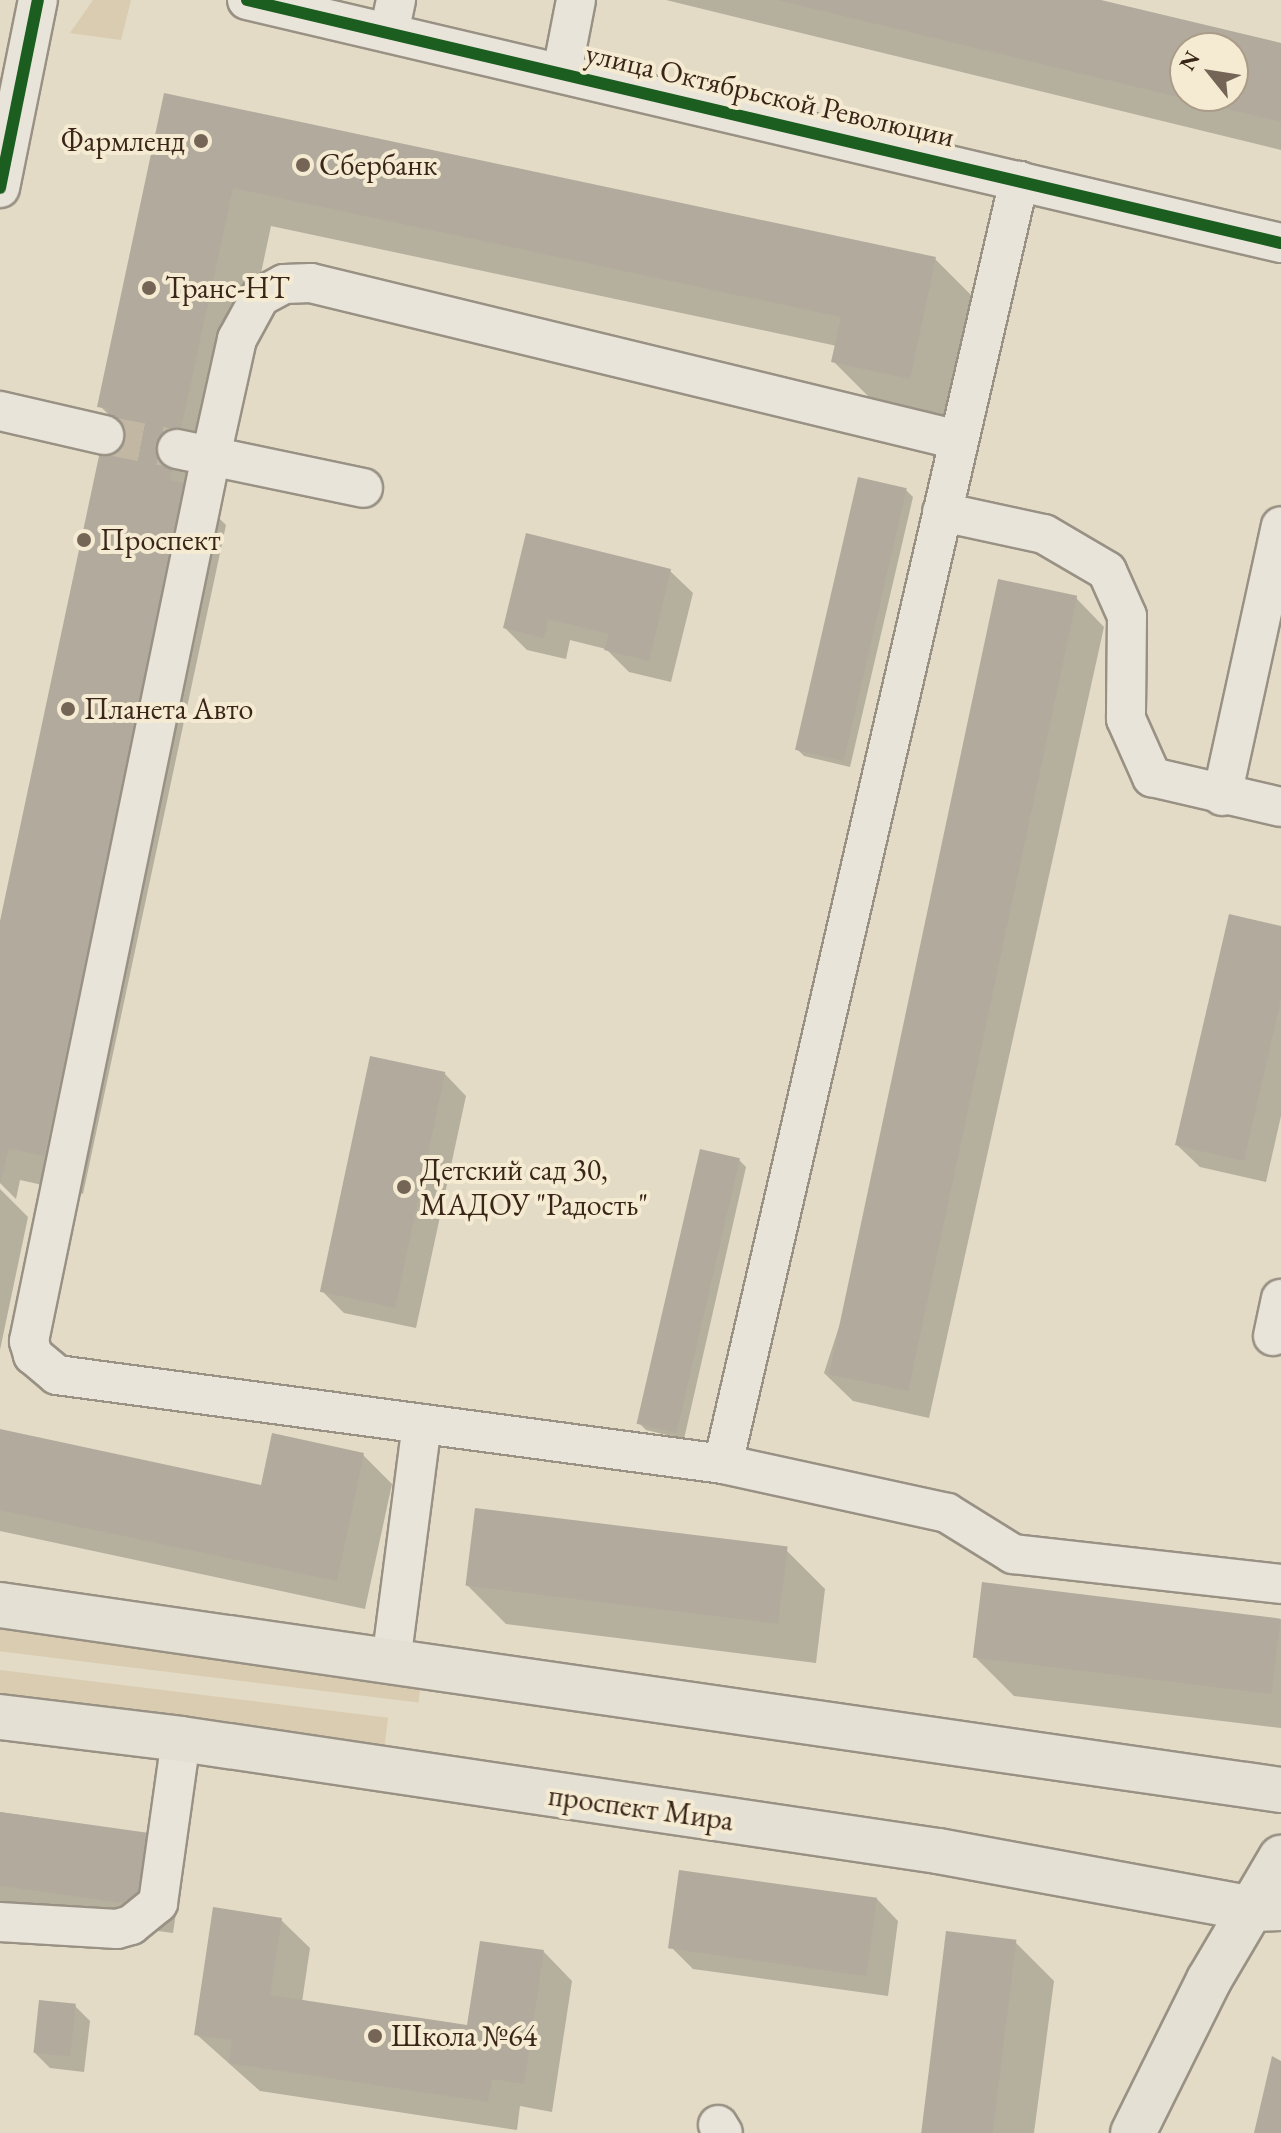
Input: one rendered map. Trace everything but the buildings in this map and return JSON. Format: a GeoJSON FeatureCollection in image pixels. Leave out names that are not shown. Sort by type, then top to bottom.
{"type":"FeatureCollection","features":[{"type":"Feature","properties":{"kind":"main road"},"geometry":{"type":"LineString","coordinates":[[0,1605],[1281,1790]]}},
{"type":"Feature","properties":{"kind":"main road","name":"проспект Мира"},"geometry":{"type":"LineString","coordinates":[[0,1717],[181,1739],[938,1851],[1267,1908]]}},
{"type":"Feature","properties":{"kind":"main road"},"geometry":{"type":"LineString","coordinates":[[1133,2133],[1209,1980],[1267,1908],[1281,1858]]}},
{"type":"Feature","properties":{"kind":"street"},"geometry":{"type":"LineString","coordinates":[[0,188],[38,0]]}},
{"type":"Feature","properties":{"kind":"street","name":"улица Октябрьской Революции"},"geometry":{"type":"LineString","coordinates":[[247,0],[393,17],[562,72],[1281,243]]}},
{"type":"Feature","properties":{"kind":"street"},"geometry":{"type":"LineString","coordinates":[[562,72],[576,0]]}},
{"type":"Feature","properties":{"kind":"street"},"geometry":{"type":"LineString","coordinates":[[723,1464],[1019,181]]}},
{"type":"Feature","properties":{"kind":"street"},"geometry":{"type":"LineString","coordinates":[[958,440],[327,287],[284,284],[260,297],[247,315],[194,453],[29,1341],[33,1355],[57,1375],[723,1464],[947,1513],[1013,1554],[1281,1584]]}},
{"type":"Feature","properties":{"kind":"street"},"geometry":{"type":"LineString","coordinates":[[0,411],[104,435]]}},
{"type":"Feature","properties":{"kind":"street"},"geometry":{"type":"LineString","coordinates":[[194,453],[363,488]]}},
{"type":"Feature","properties":{"kind":"street"},"geometry":{"type":"LineString","coordinates":[[942,512],[1044,534],[1107,571],[1127,616],[1122,693],[1140,760],[1152,777],[1166,784],[1281,807]]}},
{"type":"Feature","properties":{"kind":"street"},"geometry":{"type":"LineString","coordinates":[[1222,796],[1281,526]]}},
{"type":"Feature","properties":{"kind":"street"},"geometry":{"type":"LineString","coordinates":[[1273,1336],[1281,1299]]}},
{"type":"Feature","properties":{"kind":"street"},"geometry":{"type":"LineString","coordinates":[[391,1662],[422,1424]]}},
{"type":"Feature","properties":{"kind":"street"},"geometry":{"type":"LineString","coordinates":[[0,1922],[117,1929],[131,1925],[158,1903],[181,1739]]}},
{"type":"Feature","properties":{"kind":"shaded area"},"geometry":{"type":"Polygon","coordinates":[[[93,0],[131,0],[121,40],[70,33],[93,0]]]}},
{"type":"Feature","properties":{"kind":"shaded area"},"geometry":{"type":"Polygon","coordinates":[[[0,1624],[422,1676],[419,1703],[0,1651],[0,1624]]]}},
{"type":"Feature","properties":{"kind":"shaded area"},"geometry":{"type":"Polygon","coordinates":[[[0,1670],[388,1718],[384,1750],[0,1703],[0,1670]]]}},
{"type":"Feature","properties":{"kind":"tunnel"},"geometry":{"type":"LineString","coordinates":[[104,435],[177,449]]}},
{"type":"Feature","properties":{"kind":"cycle path"},"geometry":{"type":"LineString","coordinates":[[0,188],[38,0]]}},
{"type":"Feature","properties":{"kind":"cycle path"},"geometry":{"type":"LineString","coordinates":[[247,0],[1281,243]]}},
{"type":"Feature","properties":{"kind":"place","name":"Фармленд"},"geometry":{"type":"Point","coordinates":[201,141]}},
{"type":"Feature","properties":{"kind":"place","name":"Сбербанк"},"geometry":{"type":"Point","coordinates":[303,165]}},
{"type":"Feature","properties":{"kind":"place","name":"Транс-НТ"},"geometry":{"type":"Point","coordinates":[149,288]}},
{"type":"Feature","properties":{"kind":"place","name":"Проспект"},"geometry":{"type":"Point","coordinates":[84,540]}},
{"type":"Feature","properties":{"kind":"place","name":"Планета Авто"},"geometry":{"type":"Point","coordinates":[68,709]}},
{"type":"Feature","properties":{"kind":"place","name":"Детский сад 30, МАДОУ \"Радость\""},"geometry":{"type":"Point","coordinates":[404,1187]}},
{"type":"Feature","properties":{"kind":"place","name":"Школа №64"},"geometry":{"type":"Point","coordinates":[375,2036]}}]}
